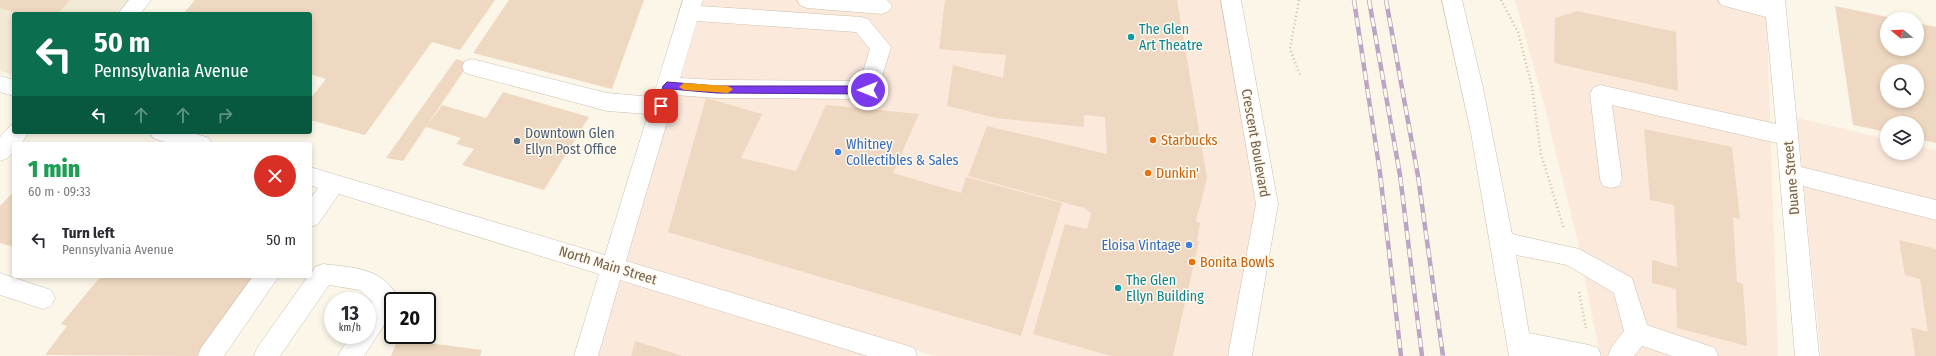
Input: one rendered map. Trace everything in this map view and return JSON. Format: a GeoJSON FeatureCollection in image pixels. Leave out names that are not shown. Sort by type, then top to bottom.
{"type":"FeatureCollection","features":[{"type":"Feature","properties":{"kind":"street"},"geometry":{"type":"LineString","coordinates":[[130,12],[141,0]]}},
{"type":"Feature","properties":{"kind":"street"},"geometry":{"type":"LineString","coordinates":[[807,0],[882,6]]}},
{"type":"Feature","properties":{"kind":"street","name":"Crescent Boulevard"},"geometry":{"type":"LineString","coordinates":[[1231,0],[1267,204],[1240,356]]}},
{"type":"Feature","properties":{"kind":"street"},"geometry":{"type":"LineString","coordinates":[[1452,0],[1470,78],[1503,242],[1520,349],[1588,344]]}},
{"type":"Feature","properties":{"kind":"street"},"geometry":{"type":"LineString","coordinates":[[1728,0],[1775,5]]}},
{"type":"Feature","properties":{"kind":"street","name":"Duane Street"},"geometry":{"type":"LineString","coordinates":[[1775,5],[1807,356]]}},
{"type":"Feature","properties":{"kind":"street"},"geometry":{"type":"LineString","coordinates":[[586,356],[667,86],[691,7],[861,25],[881,47],[868,90],[717,89],[667,86]]}},
{"type":"Feature","properties":{"kind":"street"},"geometry":{"type":"LineString","coordinates":[[472,67],[607,102],[661,106]]}},
{"type":"Feature","properties":{"kind":"street"},"geometry":{"type":"LineString","coordinates":[[0,84],[12,87]]}},
{"type":"Feature","properties":{"kind":"street"},"geometry":{"type":"LineString","coordinates":[[1611,179],[1600,94],[1787,136]]}},
{"type":"Feature","properties":{"kind":"street"},"geometry":{"type":"LineString","coordinates":[[0,152],[16,134]]}},
{"type":"Feature","properties":{"kind":"street"},"geometry":{"type":"LineString","coordinates":[[168,134],[194,142]]}},
{"type":"Feature","properties":{"kind":"street"},"geometry":{"type":"LineString","coordinates":[[1790,174],[1936,210]]}},
{"type":"Feature","properties":{"kind":"street","name":"North Main Street"},"geometry":{"type":"LineString","coordinates":[[312,177],[613,266],[905,356]]}},
{"type":"Feature","properties":{"kind":"street"},"geometry":{"type":"LineString","coordinates":[[312,213],[334,183]]}},
{"type":"Feature","properties":{"kind":"street"},"geometry":{"type":"LineString","coordinates":[[1503,242],[1572,256],[1624,286],[1637,333]]}},
{"type":"Feature","properties":{"kind":"street"},"geometry":{"type":"LineString","coordinates":[[266,356],[323,274],[366,280],[387,300],[376,316]]}},
{"type":"Feature","properties":{"kind":"street"},"geometry":{"type":"LineString","coordinates":[[210,356],[266,278]]}},
{"type":"Feature","properties":{"kind":"street"},"geometry":{"type":"LineString","coordinates":[[0,284],[43,298]]}},
{"type":"Feature","properties":{"kind":"street"},"geometry":{"type":"LineString","coordinates":[[1620,356],[1637,333]]}},
{"type":"Feature","properties":{"kind":"street"},"geometry":{"type":"LineString","coordinates":[[1637,333],[1706,356]]}},
{"type":"Feature","properties":{"kind":"street"},"geometry":{"type":"LineString","coordinates":[[350,356],[358,344]]}},
{"type":"Feature","properties":{"kind":"path"},"geometry":{"type":"LineString","coordinates":[[1299,0],[1290,48],[1300,75]]}},
{"type":"Feature","properties":{"kind":"path"},"geometry":{"type":"LineString","coordinates":[[1501,0],[1518,32],[1532,87],[1541,154],[1572,256],[1588,344]]}},
{"type":"Feature","properties":{"kind":"shaded area"},"geometry":{"type":"Polygon","coordinates":[[[0,0],[128,0],[117,12],[12,12],[12,74],[0,71],[0,0]]]}},
{"type":"Feature","properties":{"kind":"shaded area"},"geometry":{"type":"Polygon","coordinates":[[[702,0],[1226,0],[1259,206],[1231,356],[936,356],[624,264],[702,0]]]}},
{"type":"Feature","properties":{"kind":"shaded area"},"geometry":{"type":"Polygon","coordinates":[[[1515,0],[1766,0],[1778,356],[1600,356],[1578,242],[1543,100],[1515,0]]]}},
{"type":"Feature","properties":{"kind":"shaded area"},"geometry":{"type":"Polygon","coordinates":[[[1797,118],[1880,137],[1880,160],[1924,160],[1924,147],[1936,150],[1936,356],[1821,356],[1797,118]]]}},
{"type":"Feature","properties":{"kind":"shaded area"},"geometry":{"type":"Polygon","coordinates":[[[618,278],[883,356],[595,356],[618,278]]]}},
{"type":"Feature","properties":{"kind":"building"},"geometry":{"type":"Polygon","coordinates":[[[0,0],[70,0],[59,12],[14,12],[0,8],[0,0]]]}},
{"type":"Feature","properties":{"kind":"building"},"geometry":{"type":"Polygon","coordinates":[[[195,0],[495,0],[460,50],[432,42],[365,135],[312,121],[312,96],[326,79],[312,75],[312,12],[185,12],[195,0]]]}},
{"type":"Feature","properties":{"kind":"building"},"geometry":{"type":"Polygon","coordinates":[[[509,0],[644,0],[612,89],[473,53],[509,0]]]}},
{"type":"Feature","properties":{"kind":"building"},"geometry":{"type":"Polygon","coordinates":[[[945,0],[1177,0],[1207,178],[1196,221],[1200,223],[1197,241],[1199,241],[1173,356],[1111,356],[1033,334],[1065,224],[1087,229],[1091,213],[1084,208],[968,176],[987,126],[1107,154],[1105,117],[1084,115],[1084,127],[996,118],[947,106],[953,65],[1003,78],[1006,55],[939,49],[945,0]]]}},
{"type":"Feature","properties":{"kind":"building"},"geometry":{"type":"Polygon","coordinates":[[[1835,6],[1880,15],[1880,56],[1924,56],[1924,24],[1936,27],[1936,143],[1924,140],[1924,116],[1880,116],[1880,131],[1853,125],[1835,6]]]}},
{"type":"Feature","properties":{"kind":"building"},"geometry":{"type":"Polygon","coordinates":[[[1577,11],[1676,32],[1678,91],[1554,63],[1555,18],[1577,11]]]}},
{"type":"Feature","properties":{"kind":"building"},"geometry":{"type":"Polygon","coordinates":[[[456,59],[469,63],[403,161],[386,158],[456,59]]]}},
{"type":"Feature","properties":{"kind":"building","name":"Downtown Glen Ellyn Post Office"},"geometry":{"type":"Polygon","coordinates":[[[503,92],[589,117],[544,190],[462,165],[474,149],[456,144],[461,138],[426,127],[442,105],[486,118],[503,92]]]}},
{"type":"Feature","properties":{"kind":"building"},"geometry":{"type":"Polygon","coordinates":[[[706,98],[762,114],[741,158],[796,171],[826,105],[919,114],[893,173],[961,193],[966,177],[1062,203],[1021,336],[668,232],[706,98]]]}},
{"type":"Feature","properties":{"kind":"building"},"geometry":{"type":"Polygon","coordinates":[[[1644,129],[1732,147],[1740,219],[1733,217],[1737,282],[1743,284],[1747,346],[1677,328],[1676,289],[1652,283],[1652,260],[1677,267],[1674,205],[1650,200],[1644,129]]]}},
{"type":"Feature","properties":{"kind":"building"},"geometry":{"type":"Polygon","coordinates":[[[12,193],[12,246],[0,243],[0,206],[12,193]]]}},
{"type":"Feature","properties":{"kind":"building"},"geometry":{"type":"Polygon","coordinates":[[[1899,240],[1936,249],[1936,356],[1915,356],[1911,327],[1928,332],[1920,279],[1905,275],[1899,240]]]}},
{"type":"Feature","properties":{"kind":"building"},"geometry":{"type":"Polygon","coordinates":[[[99,278],[254,278],[197,356],[45,355],[67,326],[61,324],[99,278]]]}},
{"type":"Feature","properties":{"kind":"building"},"geometry":{"type":"Polygon","coordinates":[[[635,341],[683,356],[631,356],[635,341]]]}},
{"type":"Feature","properties":{"kind":"building"},"geometry":{"type":"Polygon","coordinates":[[[396,344],[436,344],[482,350],[480,356],[391,356],[396,344]]]}},
{"type":"Feature","properties":{"kind":"railway"},"geometry":{"type":"LineString","coordinates":[[1354,0],[1380,173],[1401,356]]}},
{"type":"Feature","properties":{"kind":"railway"},"geometry":{"type":"LineString","coordinates":[[1369,0],[1400,175],[1422,356]]}},
{"type":"Feature","properties":{"kind":"railway"},"geometry":{"type":"LineString","coordinates":[[1386,0],[1418,176],[1443,356]]}},
{"type":"Feature","properties":{"kind":"slow traffic"},"geometry":{"type":"LineString","coordinates":[[684,87],[728,89]]}},
{"type":"Feature","properties":{"kind":"place","name":"The Glen Art Theatre"},"geometry":{"type":"Point","coordinates":[1131,37]}},
{"type":"Feature","properties":{"kind":"place","name":"Starbucks"},"geometry":{"type":"Point","coordinates":[1153,140]}},
{"type":"Feature","properties":{"kind":"place","name":"Downtown Glen Ellyn Post Office"},"geometry":{"type":"Point","coordinates":[517,141]}},
{"type":"Feature","properties":{"kind":"place","name":"Whitney Collectibles & Sales"},"geometry":{"type":"Point","coordinates":[838,152]}},
{"type":"Feature","properties":{"kind":"place","name":"Dunkin'"},"geometry":{"type":"Point","coordinates":[1148,173]}},
{"type":"Feature","properties":{"kind":"place","name":"Eloisa Vintage"},"geometry":{"type":"Point","coordinates":[1189,245]}},
{"type":"Feature","properties":{"kind":"place","name":"Bonita Bowls"},"geometry":{"type":"Point","coordinates":[1192,262]}},
{"type":"Feature","properties":{"kind":"place","name":"The Glen Ellyn Building"},"geometry":{"type":"Point","coordinates":[1118,288]}},
{"type":"Feature","properties":{"kind":"route"},"geometry":{"type":"LineString","coordinates":[[661,106],[667,86],[717,89],[868,90]]}}]}
